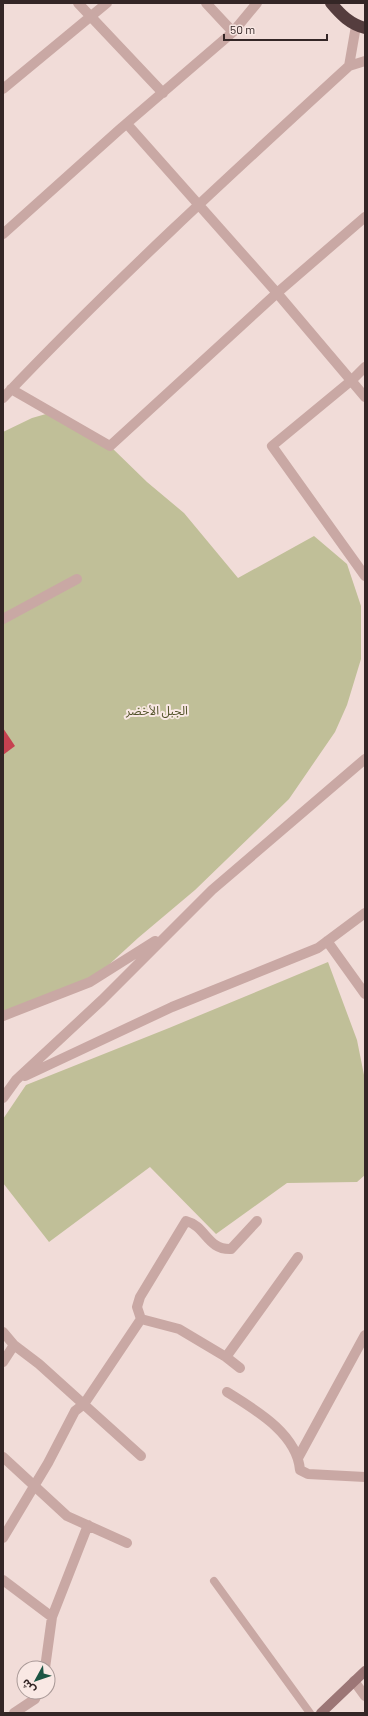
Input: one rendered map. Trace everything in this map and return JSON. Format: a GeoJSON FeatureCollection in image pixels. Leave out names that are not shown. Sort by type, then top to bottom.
{"type":"FeatureCollection","features":[{"type":"Feature","properties":{"kind":"highway"},"geometry":{"type":"LineString","coordinates":[[331,3],[342,16],[360,27]]}},
{"type":"Feature","properties":{"kind":"street"},"geometry":{"type":"LineString","coordinates":[[78,3],[163,92]]}},
{"type":"Feature","properties":{"kind":"street"},"geometry":{"type":"LineString","coordinates":[[3,89],[107,3]]}},
{"type":"Feature","properties":{"kind":"street"},"geometry":{"type":"LineString","coordinates":[[206,3],[233,32]]}},
{"type":"Feature","properties":{"kind":"street"},"geometry":{"type":"LineString","coordinates":[[3,234],[233,32],[257,3]]}},
{"type":"Feature","properties":{"kind":"street"},"geometry":{"type":"LineString","coordinates":[[348,66],[360,27]]}},
{"type":"Feature","properties":{"kind":"street"},"geometry":{"type":"LineString","coordinates":[[3,398],[47,352],[198,205],[348,66],[365,62]]}},
{"type":"Feature","properties":{"kind":"street"},"geometry":{"type":"LineString","coordinates":[[127,124],[277,293],[365,397]]}},
{"type":"Feature","properties":{"kind":"street"},"geometry":{"type":"LineString","coordinates":[[11,389],[110,446],[277,293],[365,217]]}},
{"type":"Feature","properties":{"kind":"street"},"geometry":{"type":"LineString","coordinates":[[365,366],[352,380],[272,446],[365,576]]}},
{"type":"Feature","properties":{"kind":"street"},"geometry":{"type":"LineString","coordinates":[[3,618],[77,579]]}},
{"type":"Feature","properties":{"kind":"street"},"geometry":{"type":"LineString","coordinates":[[3,1098],[16,1080],[212,890],[365,760]]}},
{"type":"Feature","properties":{"kind":"street"},"geometry":{"type":"LineString","coordinates":[[16,1080],[172,1007],[318,948],[365,913]]}},
{"type":"Feature","properties":{"kind":"street"},"geometry":{"type":"LineString","coordinates":[[3,1016],[90,982],[172,930]]}},
{"type":"Feature","properties":{"kind":"street"},"geometry":{"type":"LineString","coordinates":[[328,941],[365,994]]}},
{"type":"Feature","properties":{"kind":"street"},"geometry":{"type":"LineString","coordinates":[[141,1319],[137,1307],[140,1296],[181,1226],[186,1221],[193,1223],[212,1244],[221,1249],[230,1249],[256,1221]]}},
{"type":"Feature","properties":{"kind":"street"},"geometry":{"type":"LineString","coordinates":[[226,1357],[298,1257]]}},
{"type":"Feature","properties":{"kind":"street"},"geometry":{"type":"LineString","coordinates":[[141,1319],[178,1328],[226,1357],[240,1368]]}},
{"type":"Feature","properties":{"kind":"street"},"geometry":{"type":"LineString","coordinates":[[3,1538],[34,1486],[75,1411],[84,1404],[141,1319]]}},
{"type":"Feature","properties":{"kind":"street"},"geometry":{"type":"LineString","coordinates":[[3,1332],[14,1344],[39,1364],[141,1456]]}},
{"type":"Feature","properties":{"kind":"street"},"geometry":{"type":"LineString","coordinates":[[298,1458],[365,1335]]}},
{"type":"Feature","properties":{"kind":"street"},"geometry":{"type":"LineString","coordinates":[[3,1362],[14,1344]]}},
{"type":"Feature","properties":{"kind":"street"},"geometry":{"type":"LineString","coordinates":[[227,1392],[266,1418],[287,1439],[298,1458],[300,1470],[308,1474],[365,1477]]}},
{"type":"Feature","properties":{"kind":"street"},"geometry":{"type":"LineString","coordinates":[[3,1458],[67,1516],[127,1542]]}},
{"type":"Feature","properties":{"kind":"street"},"geometry":{"type":"LineString","coordinates":[[47,1660],[52,1617],[88,1525]]}},
{"type":"Feature","properties":{"kind":"street"},"geometry":{"type":"LineString","coordinates":[[3,1580],[52,1617]]}},
{"type":"Feature","properties":{"kind":"street"},"geometry":{"type":"LineString","coordinates":[[321,1713],[365,1670]]}},
{"type":"Feature","properties":{"kind":"street"},"geometry":{"type":"LineString","coordinates":[[354,1681],[365,1696]]}},
{"type":"Feature","properties":{"kind":"street"},"geometry":{"type":"LineString","coordinates":[[14,1713],[34,1700]]}},
{"type":"Feature","properties":{"kind":"lane"},"geometry":{"type":"LineString","coordinates":[[214,1581],[310,1713]]}},
{"type":"Feature","properties":{"kind":"green space","name":"الجبل الأخضر"},"geometry":{"type":"Polygon","coordinates":[[[53,412],[110,446],[147,482],[184,513],[238,578],[314,536],[347,564],[361,606],[361,659],[347,705],[335,732],[289,799],[195,890],[138,938],[90,982],[3,1016],[3,432],[32,418],[53,412]]]}},
{"type":"Feature","properties":{"kind":"green space"},"geometry":{"type":"Polygon","coordinates":[[[328,962],[357,1040],[365,1080],[365,1175],[357,1182],[287,1183],[216,1234],[150,1167],[49,1242],[3,1183],[3,1119],[26,1085],[328,962]]]}},
{"type":"Feature","properties":{"kind":"building"},"geometry":{"type":"Polygon","coordinates":[[[3,728],[15,746],[3,755],[3,728]]]}}]}
